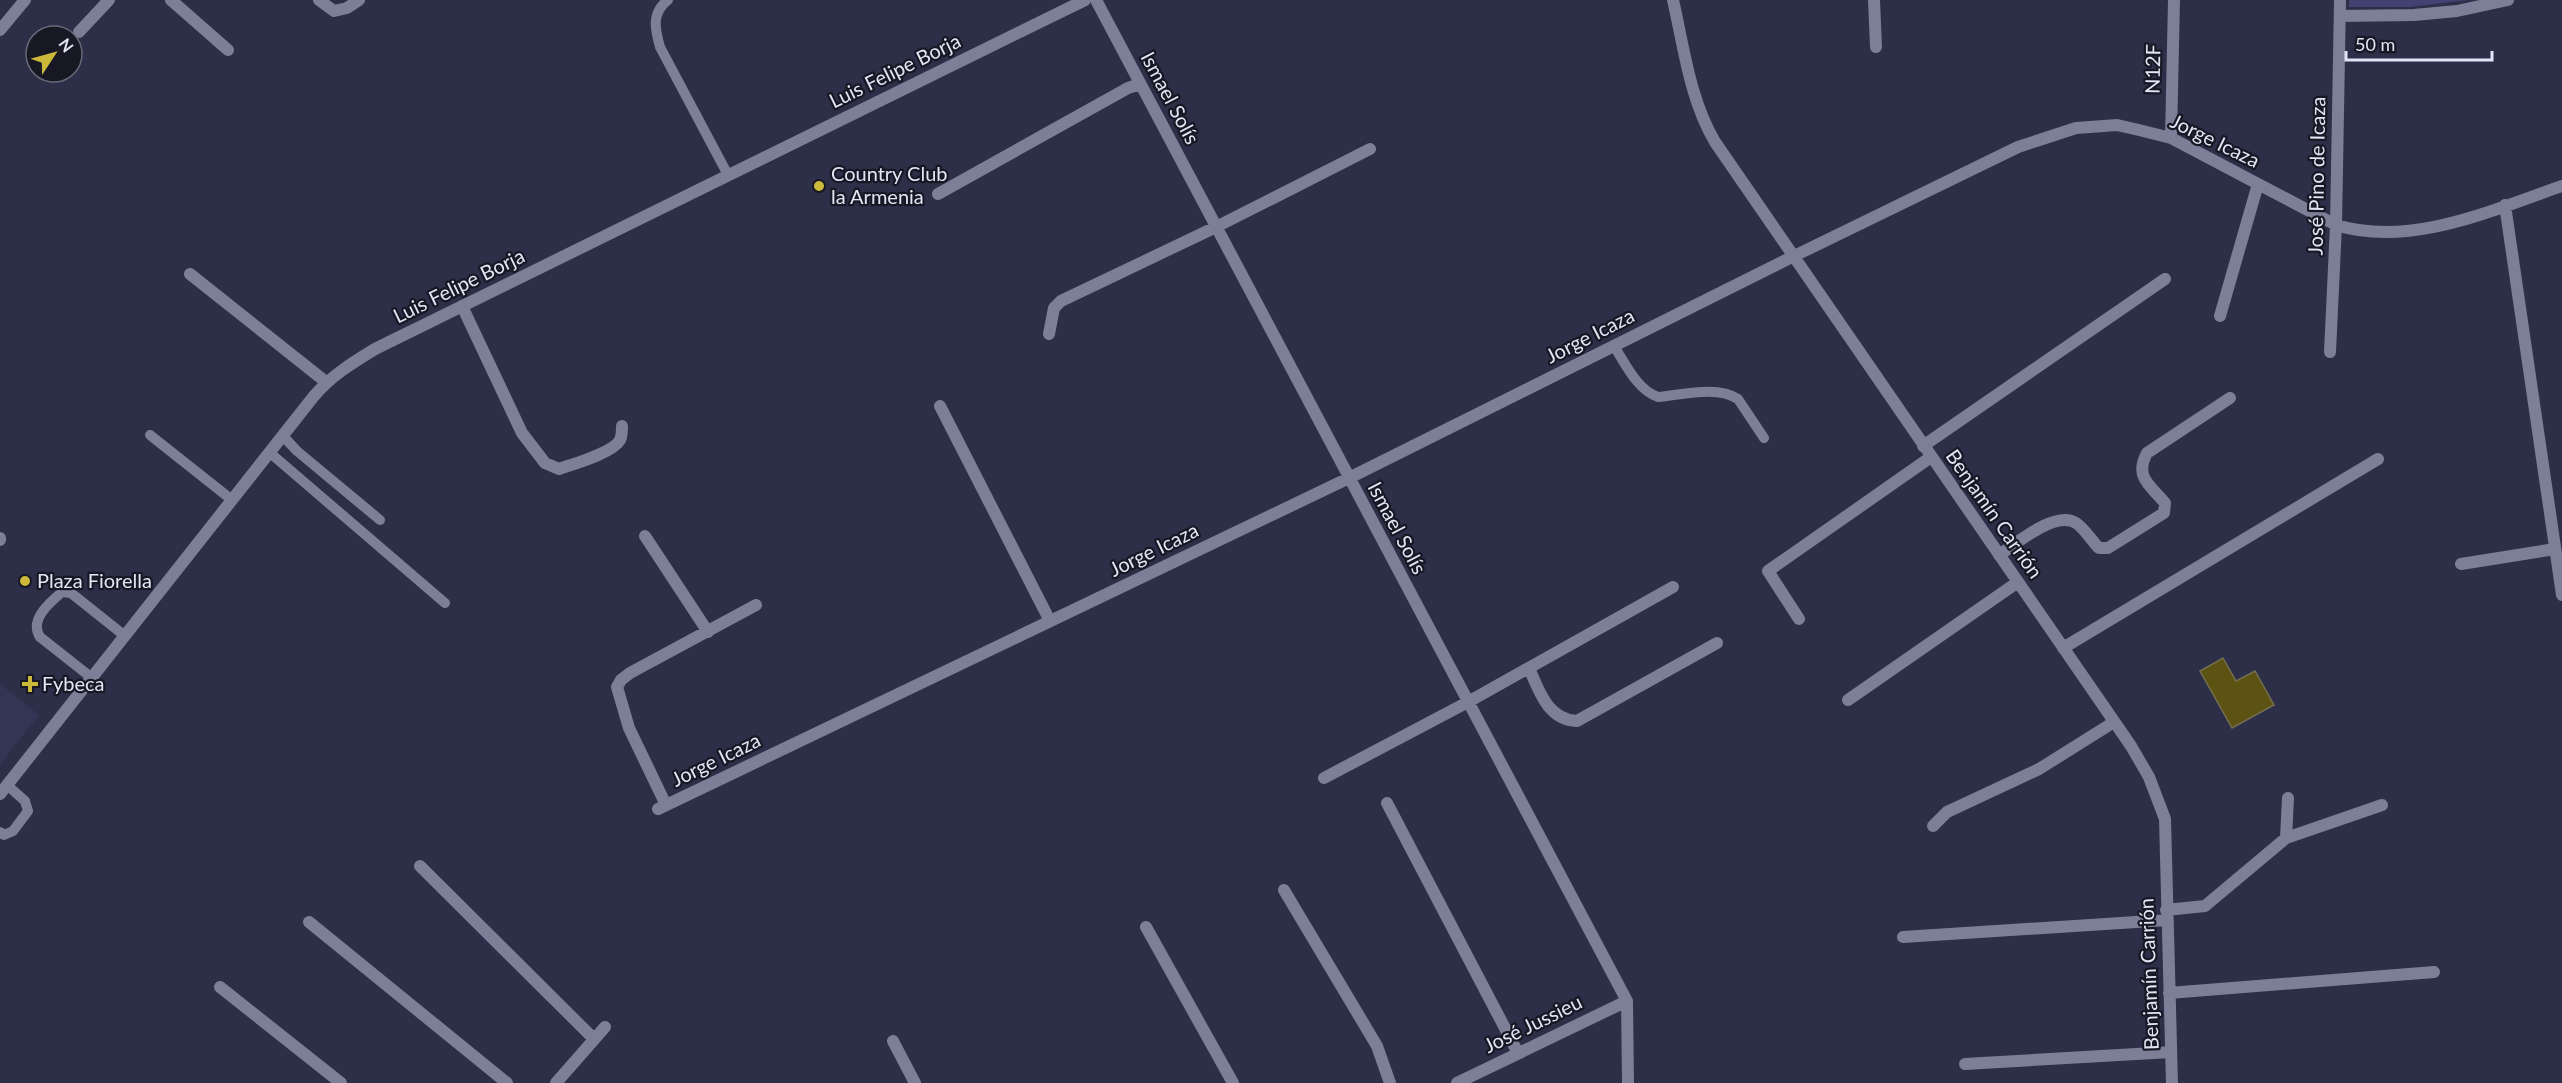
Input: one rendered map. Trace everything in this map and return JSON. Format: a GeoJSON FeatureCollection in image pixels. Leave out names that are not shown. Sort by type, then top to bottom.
{"type":"FeatureCollection","features":[{"type":"Feature","properties":{"kind":"street"},"geometry":{"type":"LineString","coordinates":[[0,30],[25,0]]}},
{"type":"Feature","properties":{"kind":"street"},"geometry":{"type":"LineString","coordinates":[[84,27],[109,0]]}},
{"type":"Feature","properties":{"kind":"street"},"geometry":{"type":"LineString","coordinates":[[171,0],[228,50]]}},
{"type":"Feature","properties":{"kind":"street"},"geometry":{"type":"LineString","coordinates":[[319,0],[334,11],[347,9],[359,0]]}},
{"type":"Feature","properties":{"kind":"street","name":"Luis Felipe Borja"},"geometry":{"type":"LineString","coordinates":[[4,790],[326,382],[375,349],[1085,0]]}},
{"type":"Feature","properties":{"kind":"street","name":"Ismael Solís"},"geometry":{"type":"LineString","coordinates":[[1096,0],[1627,1001],[1628,1083]]}},
{"type":"Feature","properties":{"kind":"street","name":"Benjamín Carrión"},"geometry":{"type":"LineString","coordinates":[[1673,0],[1704,124],[1792,256],[2114,722],[2149,777],[2165,819],[2172,1083]]}},
{"type":"Feature","properties":{"kind":"street"},"geometry":{"type":"LineString","coordinates":[[1874,0],[1876,47]]}},
{"type":"Feature","properties":{"kind":"street","name":"N12F"},"geometry":{"type":"LineString","coordinates":[[2171,138],[2174,0]]}},
{"type":"Feature","properties":{"kind":"street","name":"José Pino de Icaza"},"geometry":{"type":"LineString","coordinates":[[2330,352],[2336,225],[2340,0]]}},
{"type":"Feature","properties":{"kind":"street"},"geometry":{"type":"LineString","coordinates":[[2340,16],[2414,15],[2457,11],[2508,0]]}},
{"type":"Feature","properties":{"kind":"street"},"geometry":{"type":"LineString","coordinates":[[939,194],[1128,88],[1140,84]]}},
{"type":"Feature","properties":{"kind":"street","name":"Jorge Icaza"},"geometry":{"type":"LineString","coordinates":[[708,632],[630,673],[621,680],[617,687],[629,728],[662,807],[1349,478],[1792,256],[2018,147],[2054,134],[2076,128],[2117,125],[2171,138],[2336,225],[2355,231],[2431,229],[2562,186]]}},
{"type":"Feature","properties":{"kind":"street"},"geometry":{"type":"LineString","coordinates":[[1049,334],[1054,308],[1061,301],[1216,227],[1370,149]]}},
{"type":"Feature","properties":{"kind":"street"},"geometry":{"type":"LineString","coordinates":[[2220,316],[2258,184]]}},
{"type":"Feature","properties":{"kind":"street"},"geometry":{"type":"LineString","coordinates":[[2505,205],[2562,595]]}},
{"type":"Feature","properties":{"kind":"street"},"geometry":{"type":"LineString","coordinates":[[190,274],[326,382]]}},
{"type":"Feature","properties":{"kind":"street"},"geometry":{"type":"LineString","coordinates":[[1923,446],[2165,279]]}},
{"type":"Feature","properties":{"kind":"street"},"geometry":{"type":"LineString","coordinates":[[462,306],[522,433],[545,463],[559,469],[616,446],[622,438],[621,426]]}},
{"type":"Feature","properties":{"kind":"street"},"geometry":{"type":"LineString","coordinates":[[1999,555],[2045,525],[2061,520],[2075,522],[2099,548],[2108,548],[2164,513],[2165,503],[2141,474],[2140,465],[2147,453],[2230,398]]}},
{"type":"Feature","properties":{"kind":"street"},"geometry":{"type":"LineString","coordinates":[[940,406],[1050,621]]}},
{"type":"Feature","properties":{"kind":"street"},"geometry":{"type":"LineString","coordinates":[[1799,619],[1768,571],[1931,458]]}},
{"type":"Feature","properties":{"kind":"street"},"geometry":{"type":"LineString","coordinates":[[2063,648],[2378,459]]}},
{"type":"Feature","properties":{"kind":"street"},"geometry":{"type":"LineString","coordinates":[[645,536],[708,632],[756,604]]}},
{"type":"Feature","properties":{"kind":"street"},"geometry":{"type":"LineString","coordinates":[[2461,564],[2555,549]]}},
{"type":"Feature","properties":{"kind":"street"},"geometry":{"type":"LineString","coordinates":[[1848,700],[2018,582]]}},
{"type":"Feature","properties":{"kind":"street"},"geometry":{"type":"LineString","coordinates":[[1324,778],[1468,702],[1673,587]]}},
{"type":"Feature","properties":{"kind":"street"},"geometry":{"type":"LineString","coordinates":[[1529,668],[1540,695],[1551,710],[1565,720],[1577,721],[1717,643]]}},
{"type":"Feature","properties":{"kind":"street"},"geometry":{"type":"LineString","coordinates":[[1933,826],[1947,812],[2039,769],[2114,722]]}},
{"type":"Feature","properties":{"kind":"street"},"geometry":{"type":"LineString","coordinates":[[2286,838],[2288,798]]}},
{"type":"Feature","properties":{"kind":"street"},"geometry":{"type":"LineString","coordinates":[[1387,803],[1518,1053]]}},
{"type":"Feature","properties":{"kind":"street"},"geometry":{"type":"LineString","coordinates":[[1903,937],[2167,915],[2205,906],[2286,838],[2382,805]]}},
{"type":"Feature","properties":{"kind":"street"},"geometry":{"type":"LineString","coordinates":[[420,866],[594,1039]]}},
{"type":"Feature","properties":{"kind":"street"},"geometry":{"type":"LineString","coordinates":[[1284,890],[1377,1046],[1390,1083]]}},
{"type":"Feature","properties":{"kind":"street"},"geometry":{"type":"LineString","coordinates":[[309,922],[507,1083]]}},
{"type":"Feature","properties":{"kind":"street"},"geometry":{"type":"LineString","coordinates":[[1146,927],[1233,1083]]}},
{"type":"Feature","properties":{"kind":"street"},"geometry":{"type":"LineString","coordinates":[[2169,993],[2434,972]]}},
{"type":"Feature","properties":{"kind":"street"},"geometry":{"type":"LineString","coordinates":[[220,987],[341,1083]]}},
{"type":"Feature","properties":{"kind":"street","name":"José Jussieu"},"geometry":{"type":"LineString","coordinates":[[1457,1083],[1627,1001]]}},
{"type":"Feature","properties":{"kind":"street"},"geometry":{"type":"LineString","coordinates":[[556,1083],[605,1027]]}},
{"type":"Feature","properties":{"kind":"street"},"geometry":{"type":"LineString","coordinates":[[893,1041],[915,1083]]}},
{"type":"Feature","properties":{"kind":"street"},"geometry":{"type":"LineString","coordinates":[[1965,1064],[2171,1052]]}},
{"type":"Feature","properties":{"kind":"lane"},"geometry":{"type":"LineString","coordinates":[[668,0],[660,6],[654,25],[660,47],[728,175]]}},
{"type":"Feature","properties":{"kind":"lane"},"geometry":{"type":"LineString","coordinates":[[1614,346],[1640,385],[1650,394],[1658,397],[1719,392],[1732,395],[1738,399],[1764,438]]}},
{"type":"Feature","properties":{"kind":"lane"},"geometry":{"type":"LineString","coordinates":[[150,435],[232,500]]}},
{"type":"Feature","properties":{"kind":"lane"},"geometry":{"type":"LineString","coordinates":[[283,436],[297,451],[380,520]]}},
{"type":"Feature","properties":{"kind":"lane"},"geometry":{"type":"LineString","coordinates":[[269,452],[445,603]]}},
{"type":"Feature","properties":{"kind":"lane"},"geometry":{"type":"LineString","coordinates":[[92,678],[40,637],[35,629],[36,621],[62,592],[71,593],[125,636]]}},
{"type":"Feature","properties":{"kind":"lane"},"geometry":{"type":"LineString","coordinates":[[0,832],[4,835],[14,831],[28,811],[25,801],[4,790]]}},
{"type":"Feature","properties":{"kind":"shaded area"},"geometry":{"type":"Polygon","coordinates":[[[2349,0],[2468,0],[2411,7],[2349,7],[2349,0]]]}},
{"type":"Feature","properties":{"kind":"shaded area"},"geometry":{"type":"Polygon","coordinates":[[[0,684],[39,715],[0,764],[0,684]]]}},
{"type":"Feature","properties":{"kind":"building"},"geometry":{"type":"Polygon","coordinates":[[[2223,658],[2236,681],[2255,671],[2274,705],[2232,728],[2200,671],[2223,658]]]}},
{"type":"Feature","properties":{"kind":"place","name":"Country Club la Armenia"},"geometry":{"type":"Point","coordinates":[819,186]}},
{"type":"Feature","properties":{"kind":"place","name":"Plaza Fiorella"},"geometry":{"type":"Point","coordinates":[25,581]}},
{"type":"Feature","properties":{"kind":"place","name":"Fybeca"},"geometry":{"type":"Point","coordinates":[30,684]}}]}
